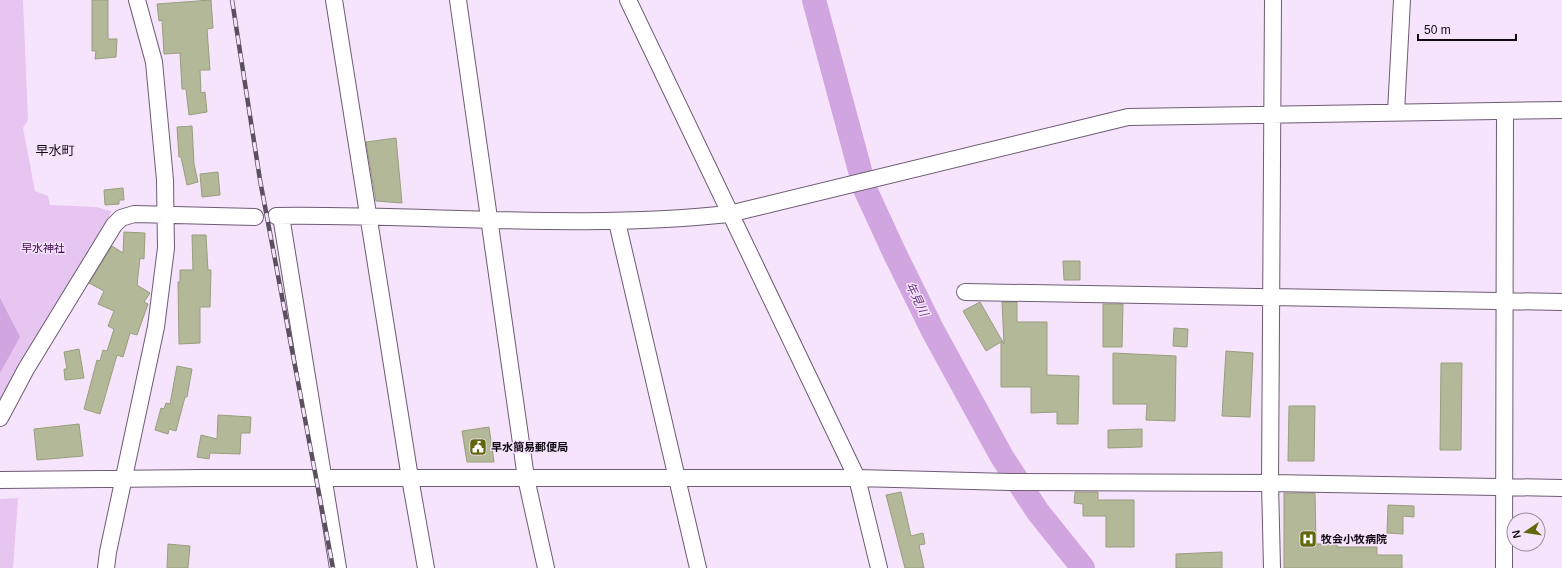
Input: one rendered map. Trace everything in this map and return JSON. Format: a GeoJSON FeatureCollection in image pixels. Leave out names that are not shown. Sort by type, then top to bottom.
{"type":"FeatureCollection","features":[{"type":"Feature","properties":{"kind":"street"},"geometry":{"type":"LineString","coordinates":[[106,568],[108,552],[156,327],[166,248],[166,214],[161,125],[154,62],[137,0]]}},
{"type":"Feature","properties":{"kind":"street"},"geometry":{"type":"LineString","coordinates":[[334,0],[410,478],[426,568]]}},
{"type":"Feature","properties":{"kind":"street"},"geometry":{"type":"LineString","coordinates":[[458,0],[526,478],[546,568]]}},
{"type":"Feature","properties":{"kind":"street"},"geometry":{"type":"LineString","coordinates":[[628,0],[729,214],[857,478],[879,568]]}},
{"type":"Feature","properties":{"kind":"street"},"geometry":{"type":"LineString","coordinates":[[1272,568],[1270,483],[1273,298],[1274,0]]}},
{"type":"Feature","properties":{"kind":"street"},"geometry":{"type":"LineString","coordinates":[[1396,112],[1402,0]]}},
{"type":"Feature","properties":{"kind":"street"},"geometry":{"type":"LineString","coordinates":[[338,568],[279,216],[617,222],[729,214],[904,170],[1128,117],[1273,113],[1562,110]]}},
{"type":"Feature","properties":{"kind":"street"},"geometry":{"type":"LineString","coordinates":[[1504,568],[1506,488],[1504,301],[1505,111]]}},
{"type":"Feature","properties":{"kind":"street"},"geometry":{"type":"LineString","coordinates":[[0,418],[26,370],[114,225],[120,218],[127,215],[166,214],[255,218]]}},
{"type":"Feature","properties":{"kind":"street"},"geometry":{"type":"LineString","coordinates":[[617,222],[698,568]]}},
{"type":"Feature","properties":{"kind":"street"},"geometry":{"type":"LineString","coordinates":[[965,292],[1562,302]]}},
{"type":"Feature","properties":{"kind":"street"},"geometry":{"type":"LineString","coordinates":[[0,480],[677,477],[1270,483],[1562,488]]}},
{"type":"Feature","properties":{"kind":"green space","name":"早水神社"},"geometry":{"type":"Polygon","coordinates":[[[0,0],[23,0],[28,120],[23,128],[35,191],[48,196],[50,205],[96,207],[111,211],[106,229],[0,406],[0,0]]]}},
{"type":"Feature","properties":{"kind":"green space"},"geometry":{"type":"Polygon","coordinates":[[[18,498],[13,568],[0,568],[0,499],[18,498]]]}},
{"type":"Feature","properties":{"kind":"shaded area"},"geometry":{"type":"Polygon","coordinates":[[[0,298],[20,337],[0,373],[0,298]]]}},
{"type":"Feature","properties":{"kind":"building"},"geometry":{"type":"Polygon","coordinates":[[[92,0],[108,0],[108,39],[117,39],[116,57],[95,59],[96,51],[92,51],[92,0]]]}},
{"type":"Feature","properties":{"kind":"building"},"geometry":{"type":"Polygon","coordinates":[[[211,0],[213,28],[207,29],[210,70],[200,70],[201,93],[205,92],[207,112],[189,115],[186,89],[182,89],[180,53],[164,54],[162,20],[159,21],[157,4],[211,0]]]}},
{"type":"Feature","properties":{"kind":"building"},"geometry":{"type":"Polygon","coordinates":[[[192,126],[194,164],[198,182],[187,185],[181,157],[179,157],[177,127],[192,126]]]}},
{"type":"Feature","properties":{"kind":"building"},"geometry":{"type":"Polygon","coordinates":[[[396,138],[402,203],[376,201],[366,142],[396,138]]]}},
{"type":"Feature","properties":{"kind":"building"},"geometry":{"type":"Polygon","coordinates":[[[218,172],[220,195],[202,197],[200,174],[218,172]]]}},
{"type":"Feature","properties":{"kind":"building"},"geometry":{"type":"Polygon","coordinates":[[[123,188],[124,200],[119,200],[119,204],[105,205],[104,190],[123,188]]]}},
{"type":"Feature","properties":{"kind":"building"},"geometry":{"type":"Polygon","coordinates":[[[124,232],[145,233],[144,259],[140,258],[137,285],[150,293],[144,302],[148,304],[137,335],[130,333],[123,357],[117,355],[100,414],[84,409],[97,360],[100,361],[103,350],[107,351],[114,329],[108,326],[114,311],[98,304],[104,291],[89,283],[112,246],[123,253],[124,232]]]}},
{"type":"Feature","properties":{"kind":"building"},"geometry":{"type":"Polygon","coordinates":[[[192,235],[206,235],[208,270],[211,270],[210,307],[200,307],[200,343],[179,344],[178,282],[180,282],[180,270],[193,270],[192,235]]]}},
{"type":"Feature","properties":{"kind":"building"},"geometry":{"type":"Polygon","coordinates":[[[1063,261],[1080,261],[1080,280],[1064,280],[1063,261]]]}},
{"type":"Feature","properties":{"kind":"building"},"geometry":{"type":"Polygon","coordinates":[[[980,302],[1004,344],[1002,302],[1017,302],[1017,322],[1047,322],[1047,375],[1079,376],[1078,424],[1057,424],[1057,412],[1031,413],[1031,387],[1001,387],[1001,342],[986,351],[963,311],[980,302]]]}},
{"type":"Feature","properties":{"kind":"building"},"geometry":{"type":"Polygon","coordinates":[[[1103,304],[1123,304],[1122,347],[1103,347],[1103,304]]]}},
{"type":"Feature","properties":{"kind":"building"},"geometry":{"type":"Polygon","coordinates":[[[1174,328],[1188,329],[1187,347],[1173,346],[1174,328]]]}},
{"type":"Feature","properties":{"kind":"building"},"geometry":{"type":"Polygon","coordinates":[[[79,349],[84,378],[65,380],[64,369],[67,369],[64,352],[79,349]]]}},
{"type":"Feature","properties":{"kind":"building"},"geometry":{"type":"Polygon","coordinates":[[[1226,351],[1253,353],[1250,417],[1222,416],[1226,351]]]}},
{"type":"Feature","properties":{"kind":"building"},"geometry":{"type":"Polygon","coordinates":[[[1113,353],[1176,356],[1175,421],[1146,420],[1147,404],[1113,404],[1113,353]]]}},
{"type":"Feature","properties":{"kind":"building"},"geometry":{"type":"Polygon","coordinates":[[[1441,363],[1462,363],[1461,450],[1440,450],[1441,363]]]}},
{"type":"Feature","properties":{"kind":"building"},"geometry":{"type":"Polygon","coordinates":[[[177,366],[192,369],[187,397],[185,397],[176,431],[169,429],[168,434],[155,430],[161,408],[164,409],[166,403],[170,404],[177,366]]]}},
{"type":"Feature","properties":{"kind":"building"},"geometry":{"type":"Polygon","coordinates":[[[1289,406],[1315,406],[1314,461],[1288,461],[1289,406]]]}},
{"type":"Feature","properties":{"kind":"building"},"geometry":{"type":"Polygon","coordinates":[[[218,415],[251,417],[250,433],[241,433],[240,454],[210,453],[209,459],[197,457],[201,435],[217,439],[218,415]]]}},
{"type":"Feature","properties":{"kind":"building"},"geometry":{"type":"Polygon","coordinates":[[[79,424],[83,456],[37,460],[34,429],[79,424]]]}},
{"type":"Feature","properties":{"kind":"building","name":"早水簡易郵便局"},"geometry":{"type":"Polygon","coordinates":[[[489,427],[494,462],[467,462],[462,431],[489,427]]]}},
{"type":"Feature","properties":{"kind":"building"},"geometry":{"type":"Polygon","coordinates":[[[1142,429],[1142,447],[1108,448],[1108,430],[1142,429]]]}},
{"type":"Feature","properties":{"kind":"building"},"geometry":{"type":"Polygon","coordinates":[[[901,492],[911,536],[923,533],[925,544],[919,545],[924,568],[905,568],[886,495],[901,492]]]}},
{"type":"Feature","properties":{"kind":"building"},"geometry":{"type":"Polygon","coordinates":[[[1075,492],[1098,492],[1098,500],[1134,500],[1134,547],[1106,547],[1106,516],[1083,516],[1083,504],[1074,503],[1075,492]]]}},
{"type":"Feature","properties":{"kind":"building"},"geometry":{"type":"Polygon","coordinates":[[[1284,493],[1315,493],[1316,544],[1337,544],[1337,547],[1377,547],[1377,555],[1402,555],[1402,568],[1284,568],[1284,493]]]}},
{"type":"Feature","properties":{"kind":"building"},"geometry":{"type":"Polygon","coordinates":[[[1388,505],[1414,506],[1414,517],[1403,516],[1403,534],[1387,533],[1388,505]]]}},
{"type":"Feature","properties":{"kind":"building"},"geometry":{"type":"Polygon","coordinates":[[[168,544],[190,546],[188,568],[167,568],[168,544]]]}},
{"type":"Feature","properties":{"kind":"building"},"geometry":{"type":"Polygon","coordinates":[[[1222,552],[1222,568],[1176,568],[1176,554],[1222,552]]]}},
{"type":"Feature","properties":{"kind":"waterway","name":"年見川"},"geometry":{"type":"LineString","coordinates":[[814,0],[865,189],[895,254],[933,331],[1002,457],[1038,512],[1083,568]]}},
{"type":"Feature","properties":{"kind":"railway"},"geometry":{"type":"LineString","coordinates":[[232,0],[260,180],[333,568]]}},
{"type":"Feature","properties":{"kind":"place","name":"早水簡易郵便局"},"geometry":{"type":"Point","coordinates":[478,447]}},
{"type":"Feature","properties":{"kind":"place","name":"牧会小牧病院"},"geometry":{"type":"Point","coordinates":[1308,539]}},
{"type":"Feature","properties":{"kind":"district","name":"早水町"},"geometry":{"type":"Point","coordinates":[55,150]}}]}
